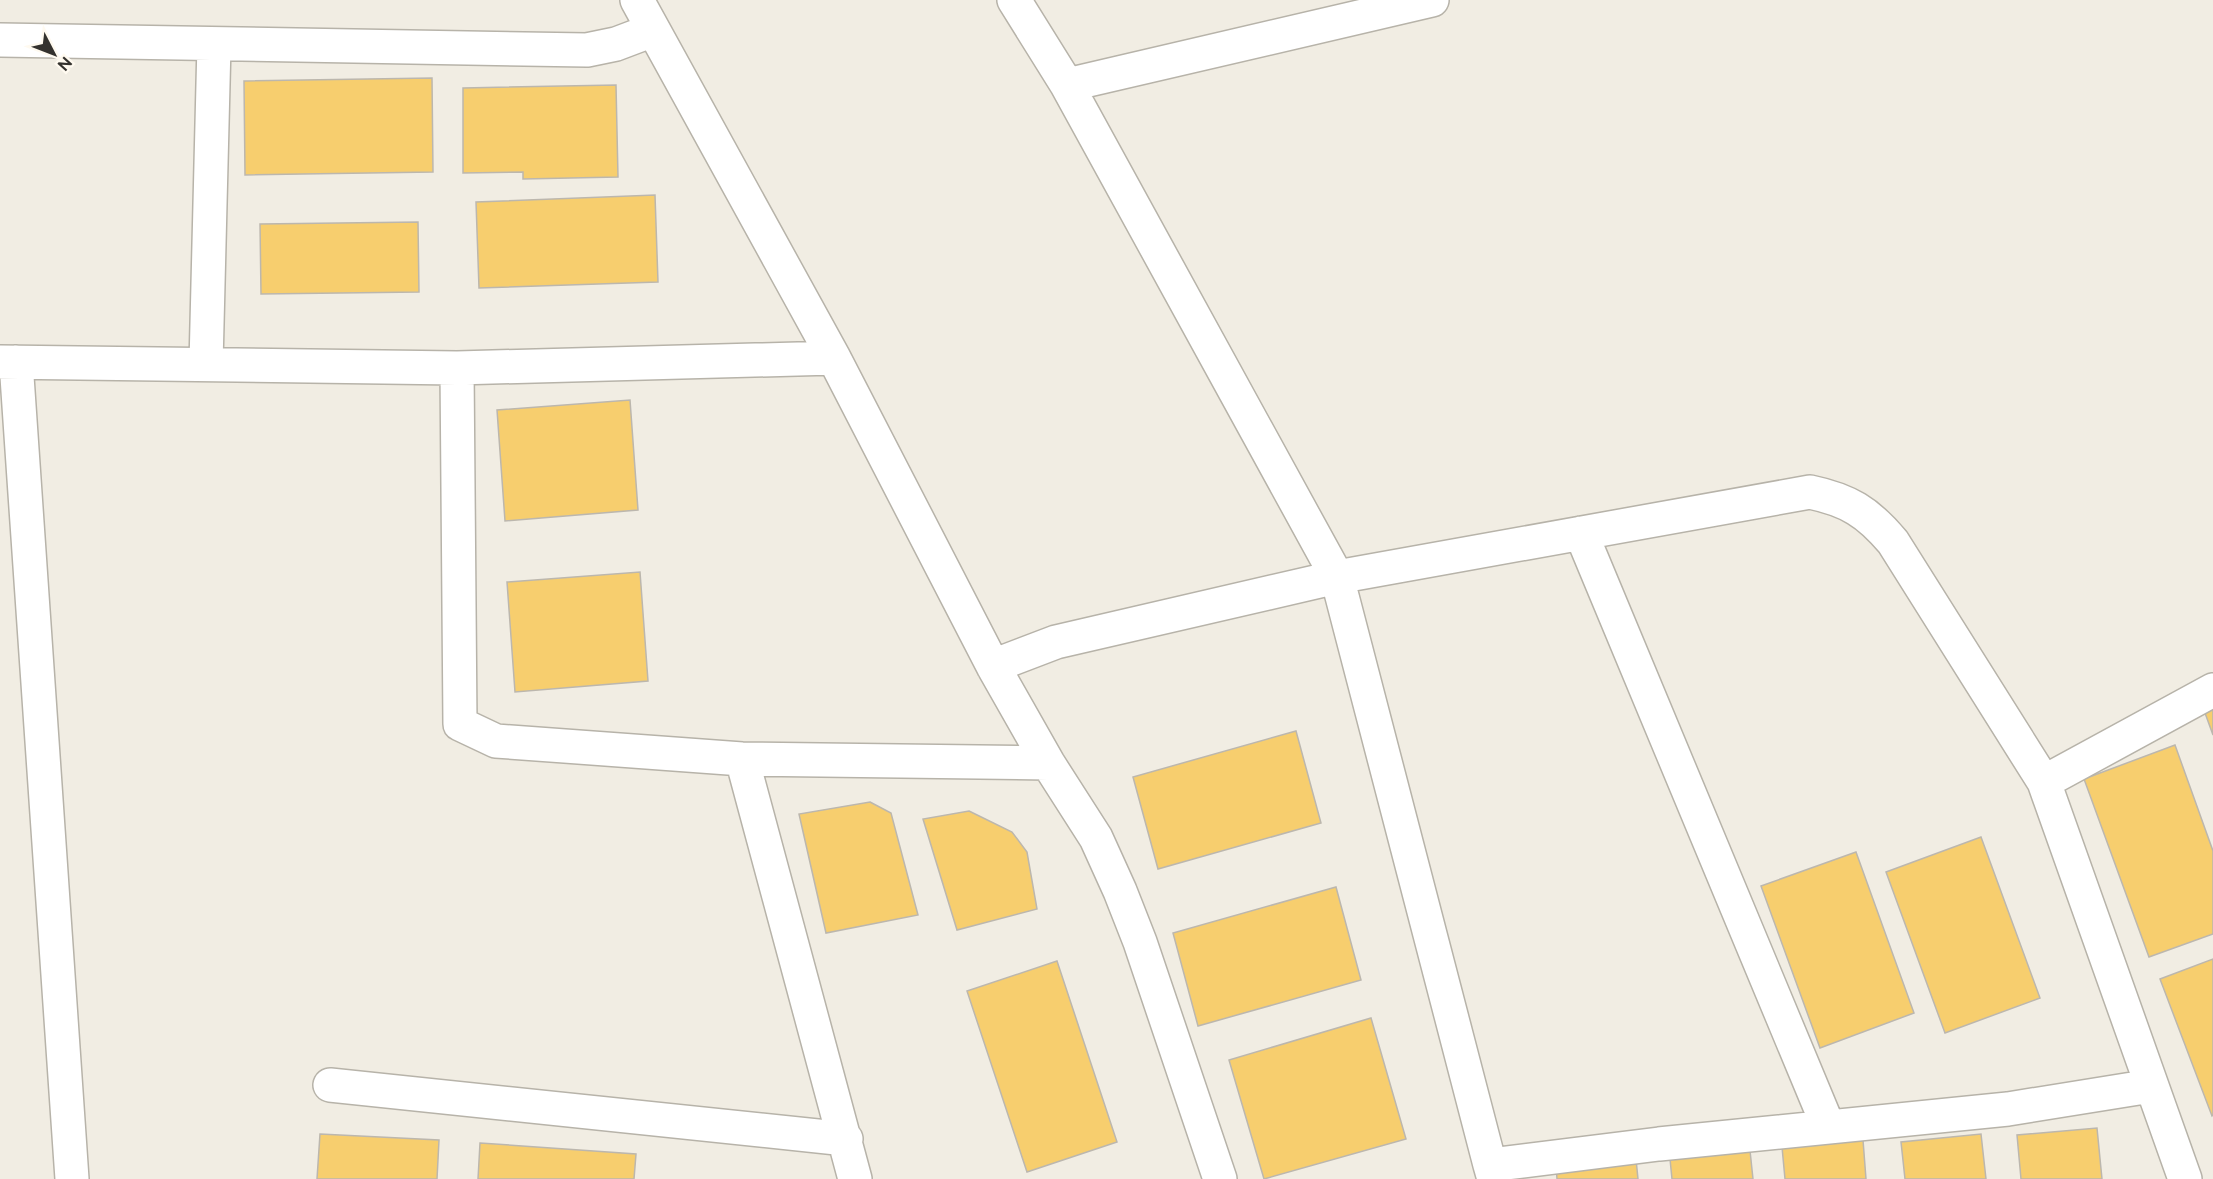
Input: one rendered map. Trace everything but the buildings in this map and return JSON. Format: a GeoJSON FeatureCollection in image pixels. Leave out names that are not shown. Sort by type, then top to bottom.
{"type":"FeatureCollection","features":[{"type":"Feature","properties":{"kind":"street"},"geometry":{"type":"LineString","coordinates":[[637,0],[834,358],[993,666],[1048,762],[1096,838],[1140,942],[1220,1179]]}},
{"type":"Feature","properties":{"kind":"street"},"geometry":{"type":"LineString","coordinates":[[1014,0],[1067,85],[1337,577],[1492,1172],[1659,1144],[2008,1109],[2151,1086]]}},
{"type":"Feature","properties":{"kind":"street"},"geometry":{"type":"LineString","coordinates":[[1067,85],[1432,0]]}},
{"type":"Feature","properties":{"kind":"street"},"geometry":{"type":"LineString","coordinates":[[0,40],[587,50],[616,44],[653,30]]}},
{"type":"Feature","properties":{"kind":"street"},"geometry":{"type":"LineString","coordinates":[[206,364],[214,44]]}},
{"type":"Feature","properties":{"kind":"street"},"geometry":{"type":"LineString","coordinates":[[72,1179],[8,362],[457,368],[834,358]]}},
{"type":"Feature","properties":{"kind":"street"},"geometry":{"type":"LineString","coordinates":[[457,368],[460,724],[496,741],[742,759],[1048,762]]}},
{"type":"Feature","properties":{"kind":"street"},"geometry":{"type":"LineString","coordinates":[[993,666],[1056,642],[1337,577],[1810,492],[1833,497],[1854,506],[1875,522],[1893,542],[2043,782],[2186,1179]]}},
{"type":"Feature","properties":{"kind":"street"},"geometry":{"type":"LineString","coordinates":[[1581,533],[1828,1126]]}},
{"type":"Feature","properties":{"kind":"street"},"geometry":{"type":"LineString","coordinates":[[2043,782],[2213,690]]}},
{"type":"Feature","properties":{"kind":"street"},"geometry":{"type":"LineString","coordinates":[[742,759],[855,1179]]}},
{"type":"Feature","properties":{"kind":"street"},"geometry":{"type":"LineString","coordinates":[[330,1085],[846,1139]]}}]}
